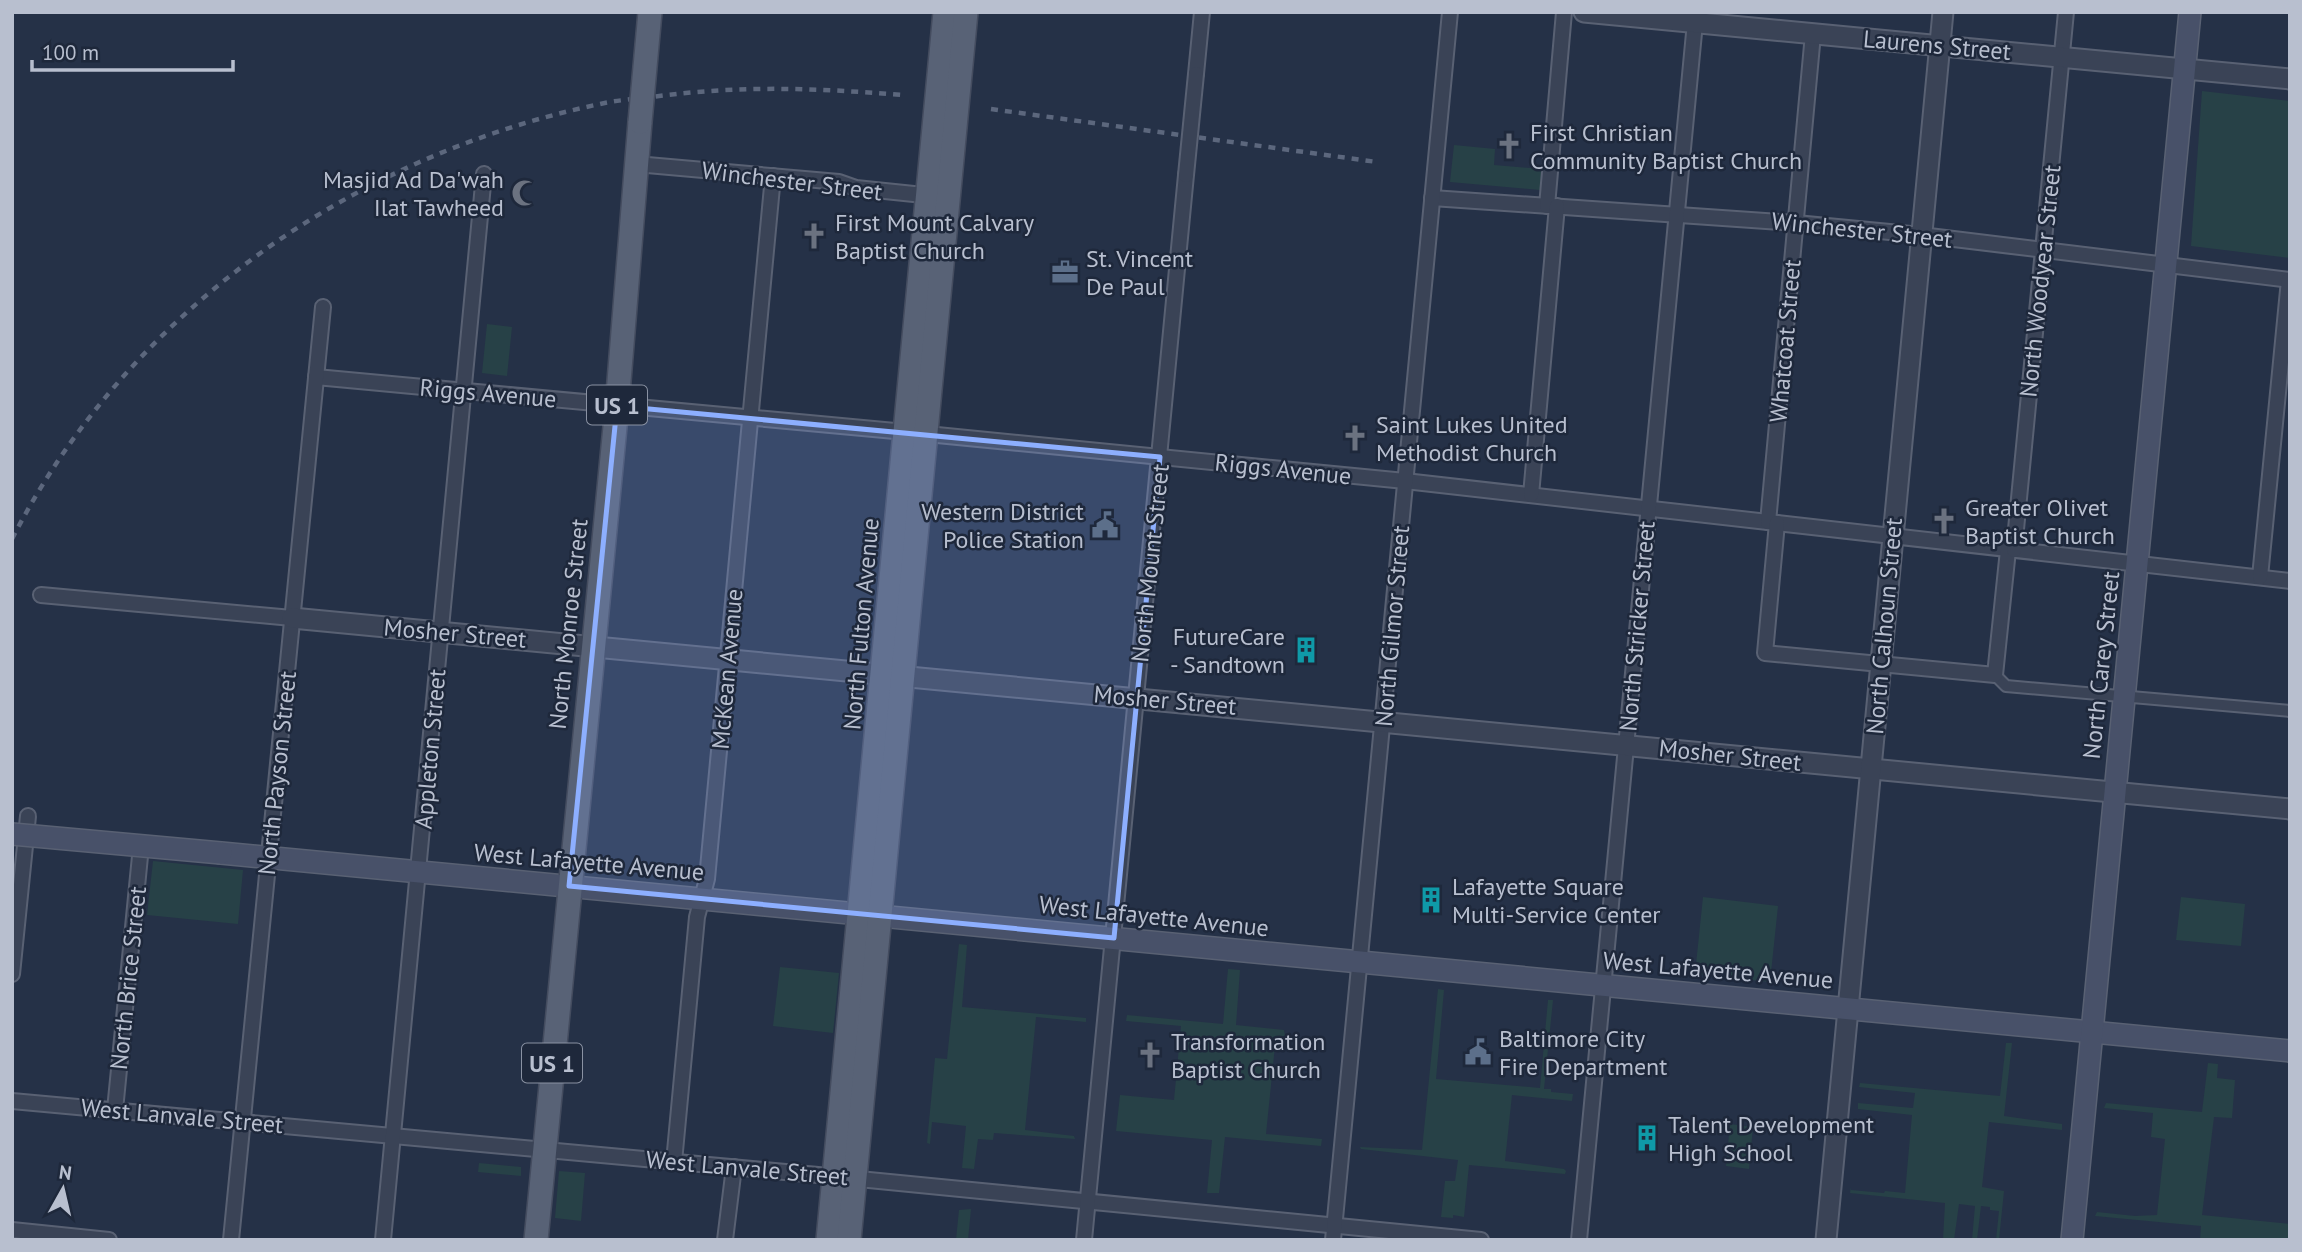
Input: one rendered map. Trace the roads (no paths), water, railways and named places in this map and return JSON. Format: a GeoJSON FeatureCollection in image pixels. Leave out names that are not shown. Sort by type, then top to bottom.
{"type":"FeatureCollection","features":[{"type":"Feature","properties":{"kind":"main road","name":"North Monroe Street"},"geometry":{"type":"LineString","coordinates":[[536,1240],[617,405],[650,12]]}},
{"type":"Feature","properties":{"kind":"main road","name":"North Fulton Avenue"},"geometry":{"type":"LineString","coordinates":[[828,1240],[844,1177],[893,675],[938,197],[945,12]]}},
{"type":"Feature","properties":{"kind":"main road","name":"North Fulton Avenue"},"geometry":{"type":"LineString","coordinates":[[938,197],[966,12]]}},
{"type":"Feature","properties":{"kind":"main road","name":"North Carey Street"},"geometry":{"type":"LineString","coordinates":[[2072,1240],[2190,12]]}},
{"type":"Feature","properties":{"kind":"main road","name":"West Lafayette Avenue"},"geometry":{"type":"LineString","coordinates":[[19,834],[2290,1051]]}},
{"type":"Feature","properties":{"kind":"main road","name":"North Fulton Avenue"},"geometry":{"type":"LineString","coordinates":[[844,1177],[849,1240]]}},
{"type":"Feature","properties":{"kind":"street","name":"North Mount Street"},"geometry":{"type":"LineString","coordinates":[[1084,1240],[1202,12]]}},
{"type":"Feature","properties":{"kind":"street","name":"North Gilmor Street"},"geometry":{"type":"LineString","coordinates":[[1334,1233],[1450,12]]}},
{"type":"Feature","properties":{"kind":"street"},"geometry":{"type":"LineString","coordinates":[[1531,495],[1564,12]]}},
{"type":"Feature","properties":{"kind":"street","name":"Laurens Street"},"geometry":{"type":"LineString","coordinates":[[1584,12],[1695,18],[1813,34],[2290,79]]}},
{"type":"Feature","properties":{"kind":"street","name":"North Calhoun Street"},"geometry":{"type":"LineString","coordinates":[[1826,1240],[1943,12]]}},
{"type":"Feature","properties":{"kind":"street","name":"North Woodyear Street"},"geometry":{"type":"LineString","coordinates":[[1995,675],[2011,550],[2066,12]]}},
{"type":"Feature","properties":{"kind":"street","name":"North Stricker Street"},"geometry":{"type":"LineString","coordinates":[[1579,1240],[1695,18]]}},
{"type":"Feature","properties":{"kind":"street","name":"Whatcoat Street"},"geometry":{"type":"LineString","coordinates":[[1813,34],[1796,223],[1765,653],[1881,664]]}},
{"type":"Feature","properties":{"kind":"street","name":"Winchester Street"},"geometry":{"type":"LineString","coordinates":[[636,164],[839,182],[856,188],[938,197]]}},
{"type":"Feature","properties":{"kind":"street","name":"Appleton Street"},"geometry":{"type":"LineString","coordinates":[[383,1240],[484,174]]}},
{"type":"Feature","properties":{"kind":"street","name":"McKean Avenue"},"geometry":{"type":"LineString","coordinates":[[674,1162],[697,917],[707,879],[774,176]]}},
{"type":"Feature","properties":{"kind":"street","name":"Winchester Street"},"geometry":{"type":"LineString","coordinates":[[1432,198],[1796,223],[1922,235],[2289,280]]}},
{"type":"Feature","properties":{"kind":"street"},"geometry":{"type":"LineString","coordinates":[[2260,578],[2289,280]]}},
{"type":"Feature","properties":{"kind":"street","name":"North Payson Street"},"geometry":{"type":"LineString","coordinates":[[231,1240],[323,307]]}},
{"type":"Feature","properties":{"kind":"street","name":"Riggs Avenue"},"geometry":{"type":"LineString","coordinates":[[316,377],[1405,481],[2290,581]]}},
{"type":"Feature","properties":{"kind":"street","name":"Mosher Street"},"geometry":{"type":"LineString","coordinates":[[41,594],[2290,809]]}},
{"type":"Feature","properties":{"kind":"street"},"geometry":{"type":"LineString","coordinates":[[1881,664],[1995,675],[2006,686],[2290,711]]}},
{"type":"Feature","properties":{"kind":"street"},"geometry":{"type":"LineString","coordinates":[[12,974],[19,834],[28,816]]}},
{"type":"Feature","properties":{"kind":"street","name":"North Brice Street"},"geometry":{"type":"LineString","coordinates":[[19,834],[141,846],[115,1110]]}},
{"type":"Feature","properties":{"kind":"street","name":"West Lanvale Street"},"geometry":{"type":"LineString","coordinates":[[12,1101],[844,1177],[1088,1202],[1334,1233],[1480,1240]]}},
{"type":"Feature","properties":{"kind":"street"},"geometry":{"type":"LineString","coordinates":[[725,1240],[734,1167]]}},
{"type":"Feature","properties":{"kind":"street"},"geometry":{"type":"LineString","coordinates":[[12,1230],[109,1240]]}},
{"type":"Feature","properties":{"kind":"railway"},"geometry":{"type":"LineString","coordinates":[[12,539],[60,457],[118,383],[184,315],[256,256],[336,205],[420,162],[508,128],[619,101],[746,89],[808,89],[902,95]]}},
{"type":"Feature","properties":{"kind":"railway"},"geometry":{"type":"LineString","coordinates":[[991,109],[1377,162]]}},
{"type":"Feature","properties":{"kind":"place","name":"First Christian Community Baptist Church"},"geometry":{"type":"Point","coordinates":[1509,146]}},
{"type":"Feature","properties":{"kind":"place","name":"Masjid Ad Da'wah Ilat Tawheed"},"geometry":{"type":"Point","coordinates":[525,193]}},
{"type":"Feature","properties":{"kind":"place","name":"First Mount Calvary Baptist Church"},"geometry":{"type":"Point","coordinates":[814,236]}},
{"type":"Feature","properties":{"kind":"place","name":"St. Vincent De Paul"},"geometry":{"type":"Point","coordinates":[1065,272]}},
{"type":"Feature","properties":{"kind":"place","name":"Saint Lukes United Methodist Church"},"geometry":{"type":"Point","coordinates":[1355,438]}},
{"type":"Feature","properties":{"kind":"place","name":"Greater Olivet Baptist Church"},"geometry":{"type":"Point","coordinates":[1944,521]}},
{"type":"Feature","properties":{"kind":"place","name":"Western District Police Station"},"geometry":{"type":"Point","coordinates":[1105,525]}},
{"type":"Feature","properties":{"kind":"place","name":"FutureCare - Sandtown"},"geometry":{"type":"Point","coordinates":[1306,650]}},
{"type":"Feature","properties":{"kind":"place","name":"Lafayette Square Multi-Service Center"},"geometry":{"type":"Point","coordinates":[1431,900]}},
{"type":"Feature","properties":{"kind":"place","name":"Baltimore City Fire Department"},"geometry":{"type":"Point","coordinates":[1478,1052]}},
{"type":"Feature","properties":{"kind":"place","name":"Transformation Baptist Church"},"geometry":{"type":"Point","coordinates":[1150,1055]}},
{"type":"Feature","properties":{"kind":"place","name":"Talent Development High School"},"geometry":{"type":"Point","coordinates":[1647,1138]}}]}
